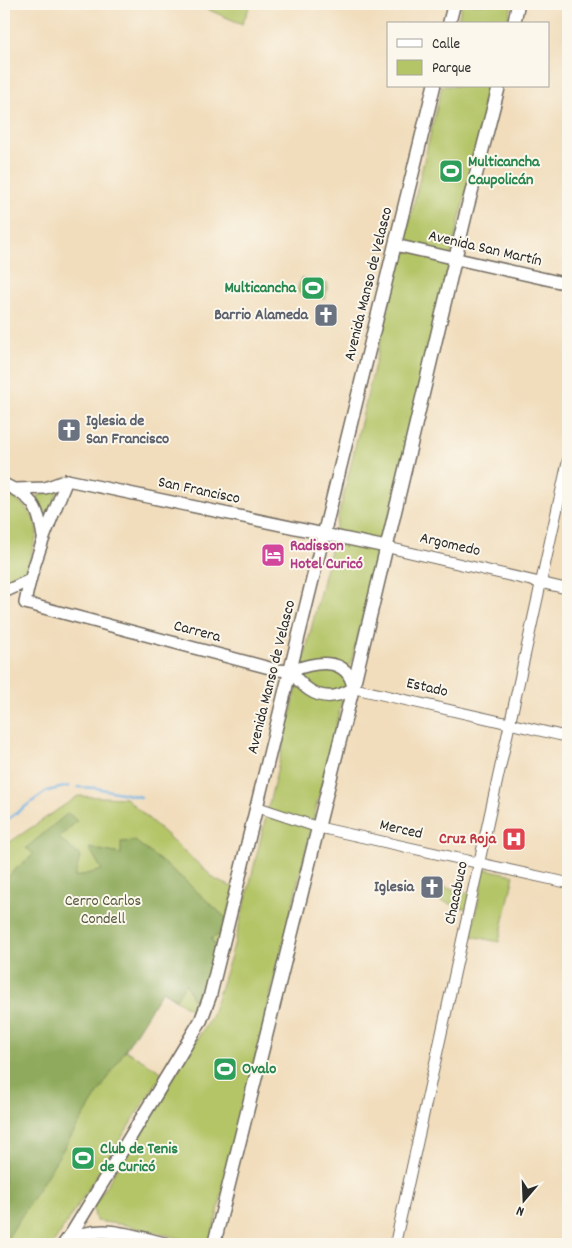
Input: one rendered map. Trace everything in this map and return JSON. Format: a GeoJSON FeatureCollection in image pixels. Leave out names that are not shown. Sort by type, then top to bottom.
{"type":"FeatureCollection","features":[{"type":"Feature","properties":{"kind":"main road"},"geometry":{"type":"LineString","coordinates":[[450,22],[454,4]]}},
{"type":"Feature","properties":{"kind":"main road"},"geometry":{"type":"LineString","coordinates":[[514,22],[518,4]]}},
{"type":"Feature","properties":{"kind":"main road","name":"Avenida Manso de Velasco"},"geometry":{"type":"LineString","coordinates":[[63,1244],[72,1233],[118,1159],[192,1035],[213,987],[434,88]]}},
{"type":"Feature","properties":{"kind":"main road"},"geometry":{"type":"LineString","coordinates":[[214,1244],[499,88]]}},
{"type":"Feature","properties":{"kind":"main road","name":"Avenida San Martín"},"geometry":{"type":"LineString","coordinates":[[395,244],[568,284]]}},
{"type":"Feature","properties":{"kind":"main road"},"geometry":{"type":"LineString","coordinates":[[15,489],[45,488],[67,480]]}},
{"type":"Feature","properties":{"kind":"main road"},"geometry":{"type":"LineString","coordinates":[[4,592],[30,580],[43,538],[67,480]]}},
{"type":"Feature","properties":{"kind":"main road","name":"San Francisco"},"geometry":{"type":"LineString","coordinates":[[67,480],[324,535]]}},
{"type":"Feature","properties":{"kind":"main road"},"geometry":{"type":"LineString","coordinates":[[4,484],[31,500],[40,515],[43,538]]}},
{"type":"Feature","properties":{"kind":"main road","name":"Argomedo"},"geometry":{"type":"LineString","coordinates":[[324,535],[386,547]]}},
{"type":"Feature","properties":{"kind":"main road","name":"Carrera"},"geometry":{"type":"LineString","coordinates":[[30,580],[25,603],[277,670],[291,672]]}},
{"type":"Feature","properties":{"kind":"main road"},"geometry":{"type":"LineString","coordinates":[[315,663],[327,663],[345,671],[350,679],[352,688],[335,695],[317,694],[303,687],[291,672],[315,663]]}},
{"type":"Feature","properties":{"kind":"main road"},"geometry":{"type":"LineString","coordinates":[[90,1203],[89,1216],[94,1232]]}},
{"type":"Feature","properties":{"kind":"main road"},"geometry":{"type":"LineString","coordinates":[[63,1244],[78,1236],[108,1231],[121,1232],[166,1244]]}},
{"type":"Feature","properties":{"kind":"street","name":"Chacabuco"},"geometry":{"type":"LineString","coordinates":[[395,1244],[568,460]]}},
{"type":"Feature","properties":{"kind":"street","name":"Argomedo"},"geometry":{"type":"LineString","coordinates":[[386,547],[568,589]]}},
{"type":"Feature","properties":{"kind":"street","name":"Estado"},"geometry":{"type":"LineString","coordinates":[[352,688],[568,737]]}},
{"type":"Feature","properties":{"kind":"street","name":"Merced"},"geometry":{"type":"LineString","coordinates":[[257,807],[317,827],[568,883]]}},
{"type":"Feature","properties":{"kind":"green space"},"geometry":{"type":"Polygon","coordinates":[[[195,4],[244,4],[250,6],[242,24],[195,4]]]}},
{"type":"Feature","properties":{"kind":"green space"},"geometry":{"type":"Polygon","coordinates":[[[462,4],[512,4],[508,22],[458,22],[462,4]]]}},
{"type":"Feature","properties":{"kind":"green space"},"geometry":{"type":"Polygon","coordinates":[[[442,88],[492,88],[400,478],[379,549],[346,684],[347,687],[210,1244],[125,1225],[96,1221],[93,1207],[211,1017],[231,956],[442,88]]]}},
{"type":"Feature","properties":{"kind":"green space","name":"Multicancha"},"geometry":{"type":"Polygon","coordinates":[[[301,278],[328,284],[325,299],[297,292],[301,278]]]}},
{"type":"Feature","properties":{"kind":"green space"},"geometry":{"type":"Polygon","coordinates":[[[59,489],[46,519],[37,496],[59,489]]]}},
{"type":"Feature","properties":{"kind":"green space"},"geometry":{"type":"Polygon","coordinates":[[[4,493],[17,500],[31,515],[37,535],[24,578],[4,587],[4,493]]]}},
{"type":"Feature","properties":{"kind":"green space","name":"Cerro Carlos Condell"},"geometry":{"type":"Polygon","coordinates":[[[78,796],[126,798],[216,880],[235,888],[205,997],[196,1013],[162,991],[125,1050],[163,1073],[53,1244],[4,1244],[4,846],[78,796]]]}},
{"type":"Feature","properties":{"kind":"green space","name":"Cerro Carlos Condell"},"geometry":{"type":"Polygon","coordinates":[[[68,813],[77,821],[59,838],[80,856],[75,877],[102,870],[89,848],[121,854],[121,842],[135,841],[181,877],[226,918],[223,933],[211,939],[219,951],[202,1003],[192,999],[186,983],[176,999],[162,991],[4,1244],[4,884],[12,872],[34,854],[26,848],[68,813]]]}},
{"type":"Feature","properties":{"kind":"green space"},"geometry":{"type":"Polygon","coordinates":[[[485,869],[514,875],[499,942],[471,936],[485,869]]]}},
{"type":"Feature","properties":{"kind":"green space"},"geometry":{"type":"Polygon","coordinates":[[[443,887],[475,895],[471,910],[440,901],[443,887]]]}},
{"type":"Feature","properties":{"kind":"waterway"},"geometry":{"type":"LineString","coordinates":[[4,822],[47,791],[69,786]]}},
{"type":"Feature","properties":{"kind":"waterway"},"geometry":{"type":"LineString","coordinates":[[78,787],[96,788],[141,797]]}},
{"type":"Feature","properties":{"kind":"place","name":"Multicancha Caupolicán"},"geometry":{"type":"Point","coordinates":[451,171]}},
{"type":"Feature","properties":{"kind":"place","name":"Multicancha"},"geometry":{"type":"Point","coordinates":[313,288]}},
{"type":"Feature","properties":{"kind":"place","name":"Barrio Alameda"},"geometry":{"type":"Point","coordinates":[326,315]}},
{"type":"Feature","properties":{"kind":"place","name":"Iglesia de San Francisco"},"geometry":{"type":"Point","coordinates":[69,430]}},
{"type":"Feature","properties":{"kind":"place","name":"Radisson Hotel Curicó"},"geometry":{"type":"Point","coordinates":[273,555]}},
{"type":"Feature","properties":{"kind":"place","name":"Cruz Roja"},"geometry":{"type":"Point","coordinates":[514,839]}},
{"type":"Feature","properties":{"kind":"place","name":"Iglesia"},"geometry":{"type":"Point","coordinates":[432,887]}},
{"type":"Feature","properties":{"kind":"place","name":"Ovalo"},"geometry":{"type":"Point","coordinates":[225,1069]}},
{"type":"Feature","properties":{"kind":"place","name":"Club de Tenis de Curicó"},"geometry":{"type":"Point","coordinates":[83,1158]}}]}
